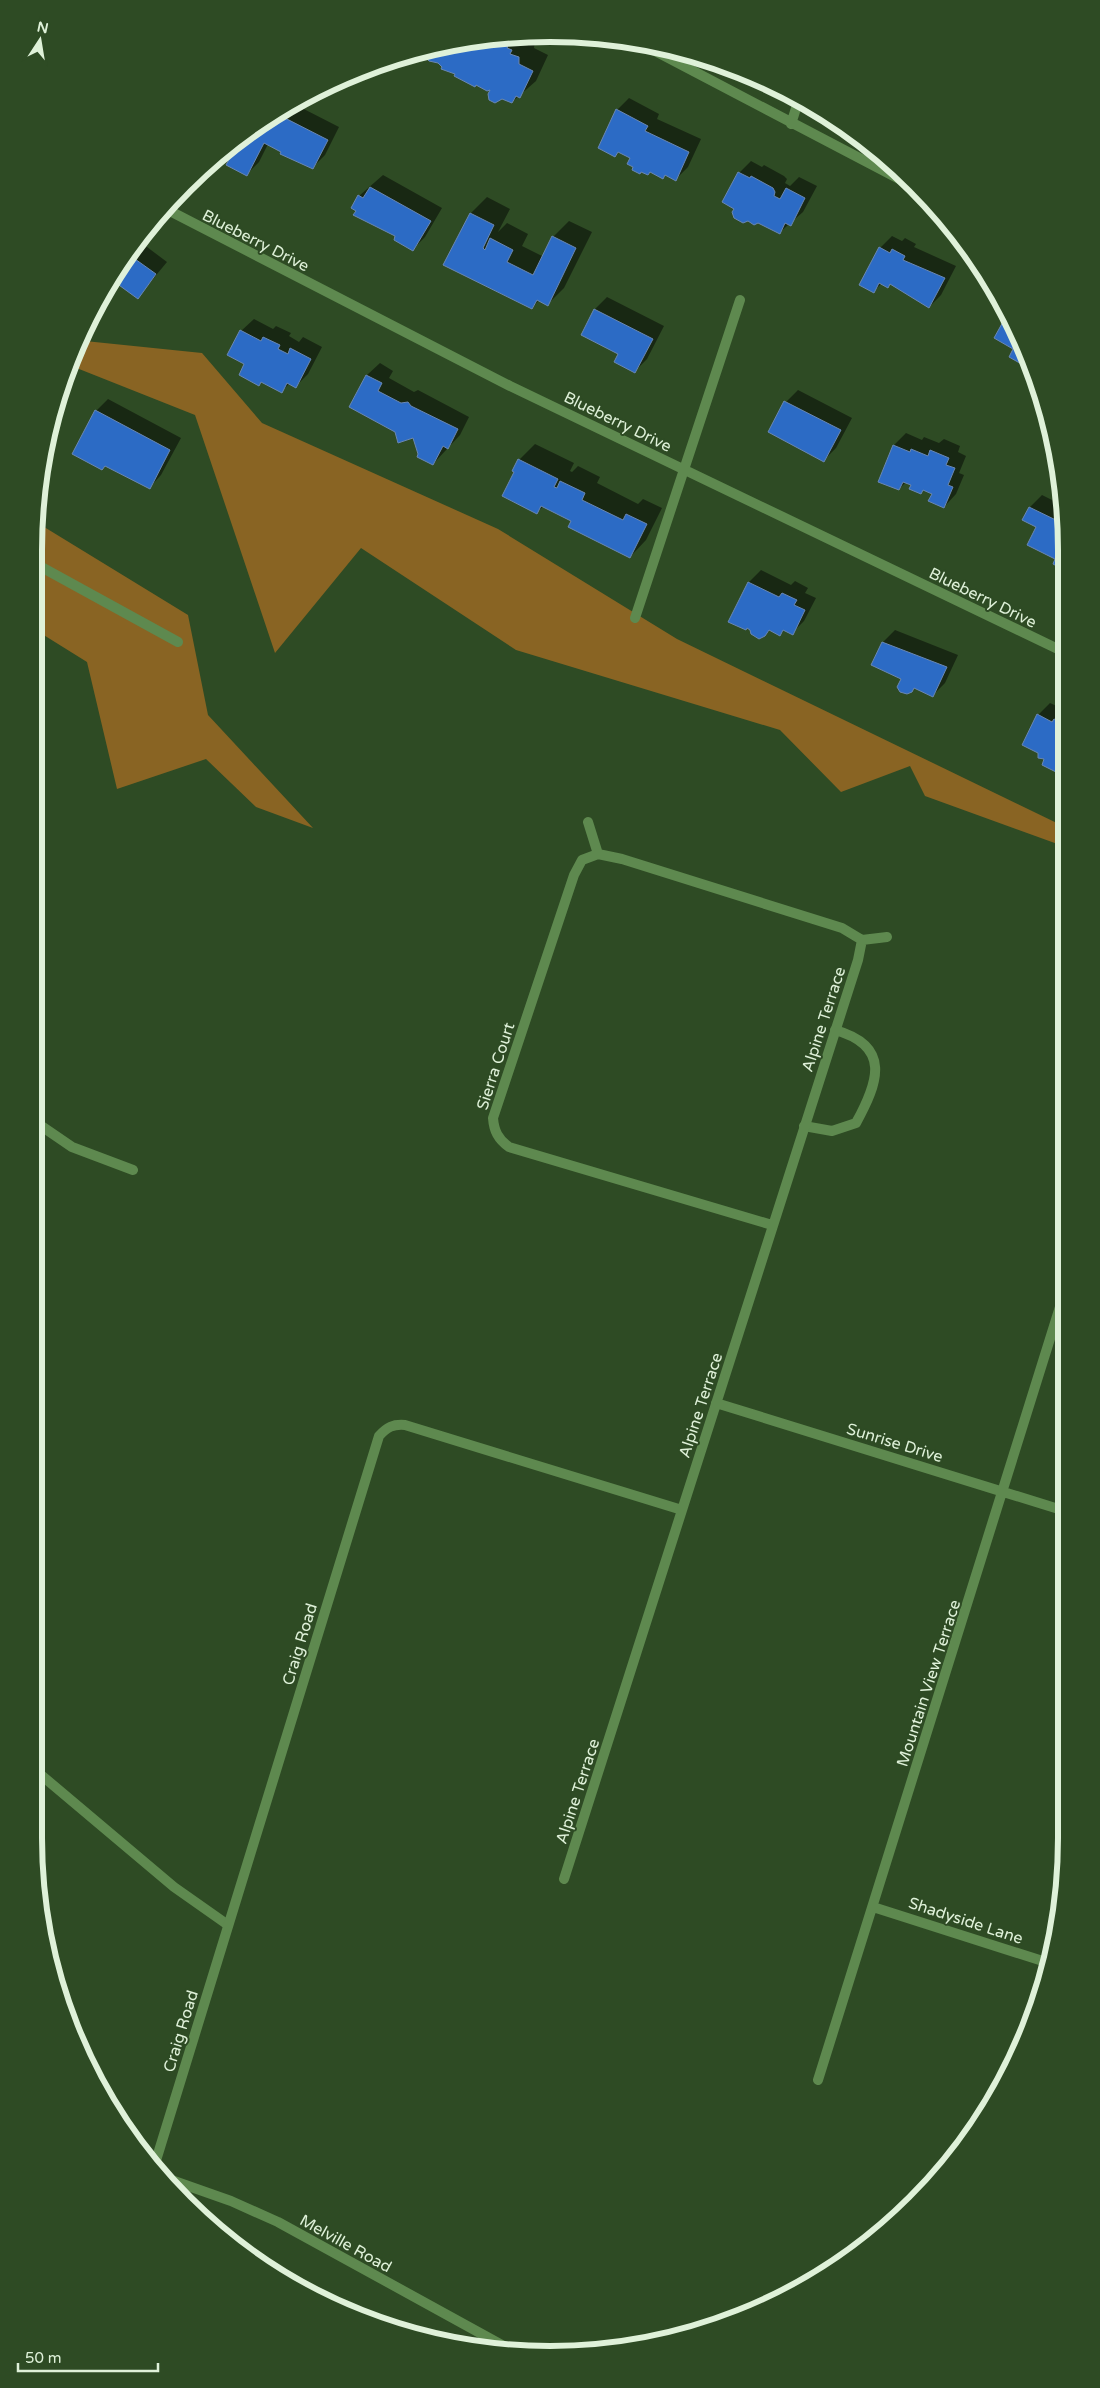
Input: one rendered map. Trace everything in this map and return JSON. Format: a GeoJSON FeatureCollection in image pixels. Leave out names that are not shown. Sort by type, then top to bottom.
{"type":"FeatureCollection","features":[{"type":"Feature","properties":{"kind":"street"},"geometry":{"type":"LineString","coordinates":[[663,56],[893,176]]}},
{"type":"Feature","properties":{"kind":"street"},"geometry":{"type":"LineString","coordinates":[[791,124],[797,106]]}},
{"type":"Feature","properties":{"kind":"street","name":"Blueberry Drive"},"geometry":{"type":"LineString","coordinates":[[171,212],[510,386],[1058,649]]}},
{"type":"Feature","properties":{"kind":"street"},"geometry":{"type":"LineString","coordinates":[[635,618],[740,300]]}},
{"type":"Feature","properties":{"kind":"street"},"geometry":{"type":"LineString","coordinates":[[42,567],[178,642]]}},
{"type":"Feature","properties":{"kind":"street"},"geometry":{"type":"LineString","coordinates":[[588,822],[598,854],[622,859],[842,928],[862,940],[887,936]]}},
{"type":"Feature","properties":{"kind":"street","name":"Sierra Court"},"geometry":{"type":"LineString","coordinates":[[598,854],[582,860],[574,875],[492,1118],[494,1130],[500,1140],[509,1147],[772,1225]]}},
{"type":"Feature","properties":{"kind":"street","name":"Alpine Terrace"},"geometry":{"type":"LineString","coordinates":[[564,1879],[858,960],[862,940]]}},
{"type":"Feature","properties":{"kind":"street"},"geometry":{"type":"LineString","coordinates":[[804,1126],[832,1131],[856,1123],[869,1099],[876,1080],[874,1062],[867,1046],[848,1033],[835,1030]]}},
{"type":"Feature","properties":{"kind":"street"},"geometry":{"type":"LineString","coordinates":[[42,1126],[72,1146],[133,1170]]}},
{"type":"Feature","properties":{"kind":"street","name":"Mountain View Terrace"},"geometry":{"type":"LineString","coordinates":[[818,2080],[1004,1492],[1058,1314]]}},
{"type":"Feature","properties":{"kind":"street","name":"Sunrise Drive"},"geometry":{"type":"LineString","coordinates":[[716,1403],[1058,1509]]}},
{"type":"Feature","properties":{"kind":"street","name":"Craig Road"},"geometry":{"type":"LineString","coordinates":[[157,2159],[379,1436],[386,1428],[395,1424],[405,1424],[682,1510]]}},
{"type":"Feature","properties":{"kind":"street"},"geometry":{"type":"LineString","coordinates":[[42,1777],[174,1887],[228,1924]]}},
{"type":"Feature","properties":{"kind":"street","name":"Shadyside Lane"},"geometry":{"type":"LineString","coordinates":[[873,1907],[1042,1961]]}},
{"type":"Feature","properties":{"kind":"street","name":"Melville Road"},"geometry":{"type":"LineString","coordinates":[[176,2182],[231,2201],[278,2222],[497,2342]]}},
{"type":"Feature","properties":{"kind":"shaded area"},"geometry":{"type":"Polygon","coordinates":[[[88,341],[202,353],[262,423],[498,529],[677,639],[1058,824],[1058,844],[925,796],[910,766],[841,792],[780,730],[516,650],[361,548],[275,653],[195,415],[76,368],[88,341]]]}},
{"type":"Feature","properties":{"kind":"shaded area"},"geometry":{"type":"Polygon","coordinates":[[[43,527],[188,615],[208,715],[313,828],[256,807],[206,759],[117,789],[87,662],[42,634],[43,527]]]}},
{"type":"Feature","properties":{"kind":"building"},"geometry":{"type":"Polygon","coordinates":[[[506,45],[507,48],[512,50],[510,54],[519,57],[519,64],[533,71],[520,98],[516,96],[512,103],[502,99],[495,103],[489,100],[488,94],[490,90],[487,91],[476,85],[475,87],[454,76],[455,74],[441,69],[442,67],[438,63],[429,61],[426,58],[451,52],[506,45]]]}},
{"type":"Feature","properties":{"kind":"building"},"geometry":{"type":"Polygon","coordinates":[[[616,109],[648,126],[645,131],[689,152],[676,181],[665,175],[663,179],[650,172],[648,175],[641,172],[640,174],[632,170],[633,167],[627,164],[630,158],[618,152],[615,157],[598,148],[616,109]]]}},
{"type":"Feature","properties":{"kind":"building"},"geometry":{"type":"Polygon","coordinates":[[[284,118],[328,140],[313,169],[280,154],[281,152],[264,143],[247,176],[226,165],[232,155],[284,118]]]}},
{"type":"Feature","properties":{"kind":"building"},"geometry":{"type":"Polygon","coordinates":[[[738,172],[750,178],[751,176],[773,188],[774,196],[780,199],[786,188],[805,198],[791,226],[785,223],[780,234],[758,223],[754,225],[748,221],[743,223],[734,218],[732,212],[734,209],[722,202],[738,172]]]}},
{"type":"Feature","properties":{"kind":"building"},"geometry":{"type":"Polygon","coordinates":[[[370,187],[431,221],[413,251],[394,240],[395,236],[353,215],[356,211],[351,208],[358,195],[363,198],[370,187]]]}},
{"type":"Feature","properties":{"kind":"building"},"geometry":{"type":"Polygon","coordinates":[[[470,213],[494,225],[483,248],[485,250],[490,238],[513,250],[507,262],[533,275],[552,236],[576,248],[548,306],[537,300],[532,309],[443,265],[470,213]]]}},
{"type":"Feature","properties":{"kind":"building"},"geometry":{"type":"Polygon","coordinates":[[[879,247],[890,253],[892,249],[905,256],[903,260],[945,278],[929,308],[890,284],[888,288],[879,283],[874,293],[859,285],[879,247]]]}},
{"type":"Feature","properties":{"kind":"building"},"geometry":{"type":"Polygon","coordinates":[[[135,259],[156,274],[138,299],[118,284],[135,259]]]}},
{"type":"Feature","properties":{"kind":"building"},"geometry":{"type":"Polygon","coordinates":[[[594,309],[653,339],[635,373],[614,362],[618,354],[581,335],[594,309]]]}},
{"type":"Feature","properties":{"kind":"building"},"geometry":{"type":"Polygon","coordinates":[[[1003,322],[1022,365],[1009,357],[1013,349],[994,338],[1003,322]]]}},
{"type":"Feature","properties":{"kind":"building"},"geometry":{"type":"Polygon","coordinates":[[[240,330],[261,341],[263,337],[280,345],[278,349],[288,354],[290,348],[311,359],[296,388],[287,383],[282,393],[261,382],[259,386],[239,375],[244,364],[227,355],[240,330]]]}},
{"type":"Feature","properties":{"kind":"building"},"geometry":{"type":"Polygon","coordinates":[[[366,375],[382,383],[378,391],[401,403],[408,402],[411,406],[458,429],[448,449],[443,446],[433,465],[417,457],[418,454],[413,438],[398,443],[395,432],[349,407],[366,375]]]}},
{"type":"Feature","properties":{"kind":"building"},"geometry":{"type":"Polygon","coordinates":[[[784,401],[841,430],[824,462],[768,432],[784,401]]]}},
{"type":"Feature","properties":{"kind":"building"},"geometry":{"type":"Polygon","coordinates":[[[95,410],[170,450],[150,489],[105,466],[102,470],[72,454],[95,410]]]}},
{"type":"Feature","properties":{"kind":"building"},"geometry":{"type":"Polygon","coordinates":[[[893,445],[910,452],[911,449],[928,456],[930,450],[949,458],[946,465],[955,468],[948,485],[953,487],[944,508],[928,501],[932,494],[923,490],[921,494],[909,489],[911,485],[903,482],[899,490],[878,482],[893,445]]]}},
{"type":"Feature","properties":{"kind":"building"},"geometry":{"type":"Polygon","coordinates":[[[518,459],[558,479],[554,487],[557,488],[560,481],[585,493],[582,500],[623,520],[626,514],[647,524],[630,558],[568,527],[571,521],[541,506],[537,514],[502,496],[518,459]]]}},
{"type":"Feature","properties":{"kind":"building"},"geometry":{"type":"Polygon","coordinates":[[[1029,507],[1056,520],[1058,567],[1053,564],[1055,559],[1027,545],[1036,527],[1022,520],[1029,507]]]}},
{"type":"Feature","properties":{"kind":"building"},"geometry":{"type":"Polygon","coordinates":[[[748,582],[779,597],[782,593],[797,600],[794,605],[805,610],[793,635],[783,630],[780,636],[769,630],[765,636],[759,639],[751,634],[747,628],[746,630],[728,622],[748,582]]]}},
{"type":"Feature","properties":{"kind":"building"},"geometry":{"type":"Polygon","coordinates":[[[882,642],[947,667],[933,697],[914,688],[912,692],[907,694],[900,692],[897,687],[901,679],[871,665],[882,642]]]}},
{"type":"Feature","properties":{"kind":"building"},"geometry":{"type":"Polygon","coordinates":[[[1037,714],[1052,722],[1054,719],[1058,721],[1058,770],[1056,772],[1042,765],[1044,759],[1038,758],[1038,753],[1022,745],[1037,714]]]}}]}
